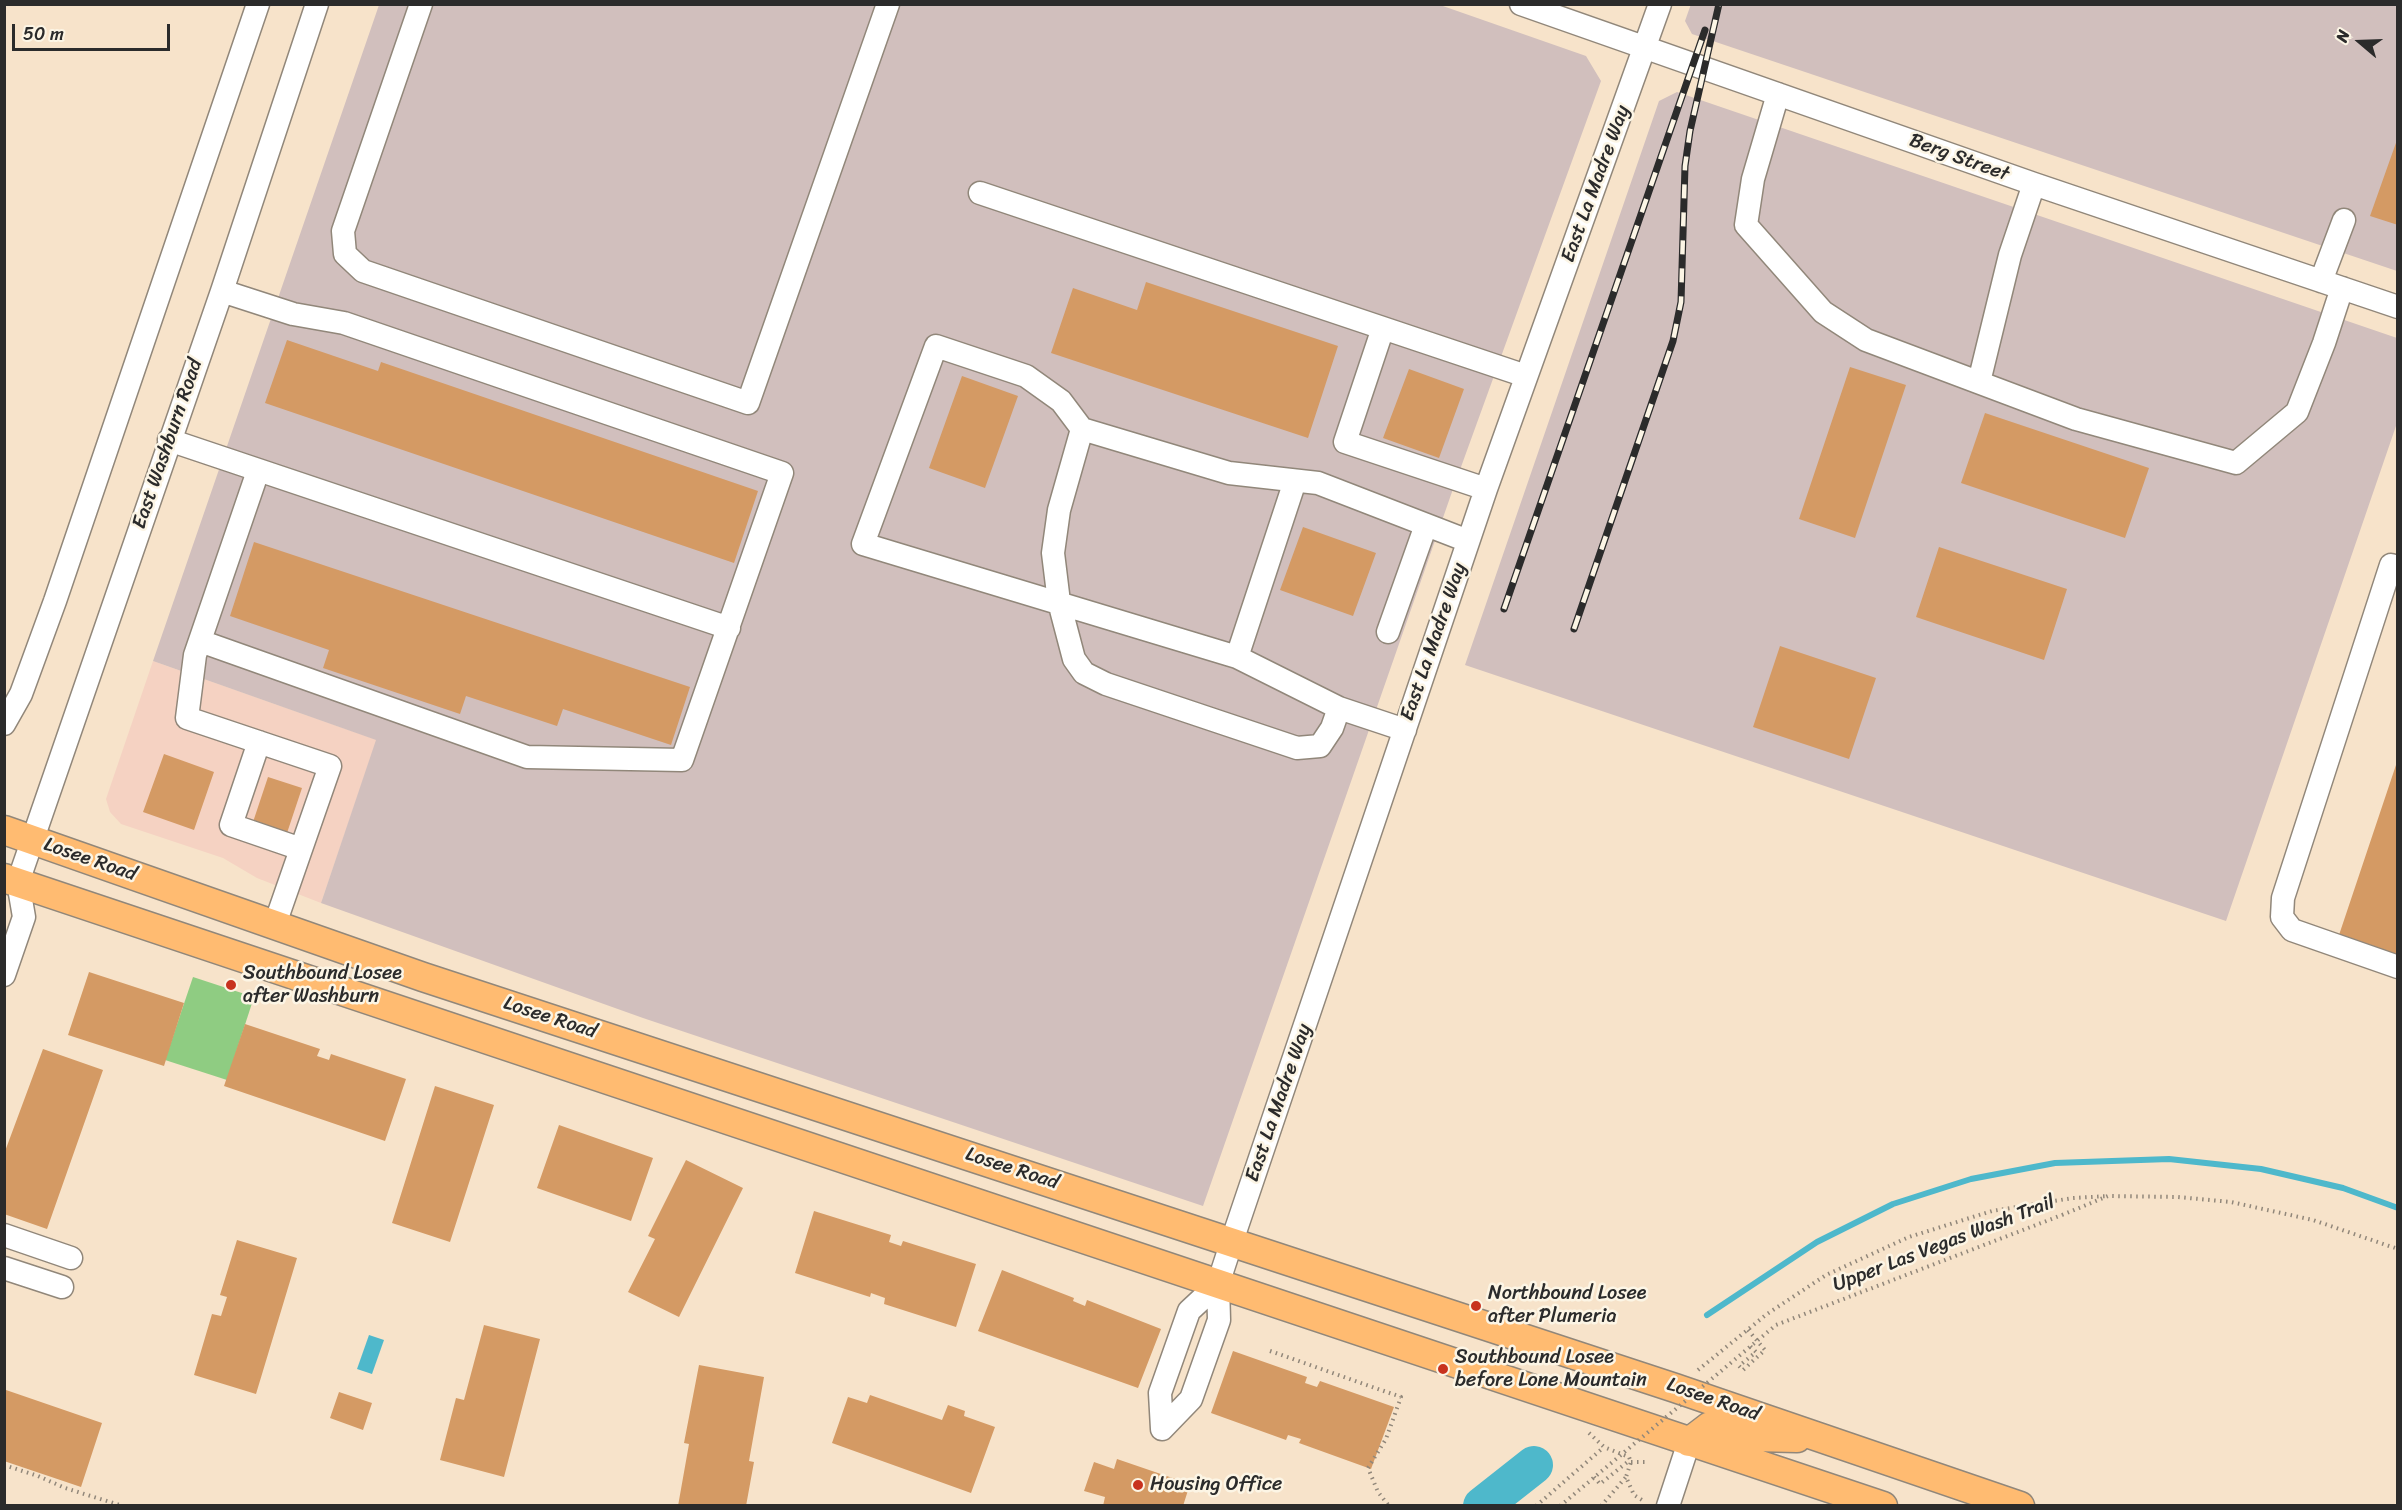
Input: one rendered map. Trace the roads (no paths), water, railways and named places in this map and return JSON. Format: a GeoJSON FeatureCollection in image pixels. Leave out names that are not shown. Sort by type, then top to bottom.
{"type":"FeatureCollection","features":[{"type":"Feature","properties":{"kind":"main road","name":"Losee Road"},"geometry":{"type":"LineString","coordinates":[[4,830],[423,977],[1232,1241],[2020,1506]]}},
{"type":"Feature","properties":{"kind":"main road","name":"Losee Road"},"geometry":{"type":"LineString","coordinates":[[9,884],[1884,1506]]}},
{"type":"Feature","properties":{"kind":"main road"},"geometry":{"type":"LineString","coordinates":[[1689,1442],[1710,1426],[1753,1437],[1826,1439]]}},
{"type":"Feature","properties":{"kind":"street"},"geometry":{"type":"LineString","coordinates":[[4,724],[21,694],[55,601],[258,4]]}},
{"type":"Feature","properties":{"kind":"street","name":"East Washburn Road"},"geometry":{"type":"LineString","coordinates":[[4,975],[24,917],[9,884],[33,840],[222,291],[316,4]]}},
{"type":"Feature","properties":{"kind":"street"},"geometry":{"type":"LineString","coordinates":[[421,4],[343,231],[345,254],[363,271],[748,403],[888,4]]}},
{"type":"Feature","properties":{"kind":"street","name":"Berg Street"},"geometry":{"type":"LineString","coordinates":[[1521,4],[2034,184],[2397,306]]}},
{"type":"Feature","properties":{"kind":"street","name":"East La Madre Way"},"geometry":{"type":"LineString","coordinates":[[1218,1284],[1189,1311],[1160,1393],[1162,1429],[1191,1399],[1219,1320],[1218,1284],[1232,1241],[1468,541],[1660,4]]}},
{"type":"Feature","properties":{"kind":"street"},"geometry":{"type":"LineString","coordinates":[[1778,93],[1754,179],[1746,225],[1823,312],[1866,340],[2076,419],[2236,463],[2297,412],[2324,343],[2344,220]]}},
{"type":"Feature","properties":{"kind":"street"},"geometry":{"type":"LineString","coordinates":[[1979,382],[2010,255],[2034,184]]}},
{"type":"Feature","properties":{"kind":"street"},"geometry":{"type":"LineString","coordinates":[[980,193],[1526,376]]}},
{"type":"Feature","properties":{"kind":"street"},"geometry":{"type":"LineString","coordinates":[[200,641],[527,757],[682,760],[782,473],[344,323],[293,314],[222,291]]}},
{"type":"Feature","properties":{"kind":"street"},"geometry":{"type":"LineString","coordinates":[[1383,328],[1345,442],[1486,489]]}},
{"type":"Feature","properties":{"kind":"street"},"geometry":{"type":"LineString","coordinates":[[1405,730],[1339,708],[1237,657],[863,544],[936,346],[1026,376],[1061,401],[1082,429],[1229,473],[1318,483],[1468,541]]}},
{"type":"Feature","properties":{"kind":"street"},"geometry":{"type":"LineString","coordinates":[[1082,429],[1059,510],[1053,554],[1059,602],[1074,659],[1084,673],[1106,684],[1297,748],[1320,746],[1332,728],[1339,708]]}},
{"type":"Feature","properties":{"kind":"street"},"geometry":{"type":"LineString","coordinates":[[169,440],[729,628]]}},
{"type":"Feature","properties":{"kind":"street"},"geometry":{"type":"LineString","coordinates":[[258,471],[195,655],[187,718],[330,766],[275,924]]}},
{"type":"Feature","properties":{"kind":"street"},"geometry":{"type":"LineString","coordinates":[[1237,657],[1295,481]]}},
{"type":"Feature","properties":{"kind":"street"},"geometry":{"type":"LineString","coordinates":[[1388,632],[1426,525]]}},
{"type":"Feature","properties":{"kind":"street"},"geometry":{"type":"LineString","coordinates":[[2397,567],[2391,565],[2283,898],[2282,917],[2292,930],[2397,967]]}},
{"type":"Feature","properties":{"kind":"street"},"geometry":{"type":"LineString","coordinates":[[259,742],[231,825],[301,849]]}},
{"type":"Feature","properties":{"kind":"street"},"geometry":{"type":"LineString","coordinates":[[4,1235],[71,1258]]}},
{"type":"Feature","properties":{"kind":"street"},"geometry":{"type":"LineString","coordinates":[[4,1268],[62,1287]]}},
{"type":"Feature","properties":{"kind":"street"},"geometry":{"type":"LineString","coordinates":[[1174,1352],[1204,1362]]}},
{"type":"Feature","properties":{"kind":"street"},"geometry":{"type":"LineString","coordinates":[[1668,1506],[1689,1442]]}},
{"type":"Feature","properties":{"kind":"water"},"geometry":{"type":"Polygon","coordinates":[[[369,1335],[384,1340],[372,1374],[357,1369],[369,1335]]]}},
{"type":"Feature","properties":{"kind":"waterway"},"geometry":{"type":"LineString","coordinates":[[1707,1315],[1817,1242],[1893,1204],[1971,1179],[2055,1163],[2169,1159],[2261,1169],[2343,1188],[2398,1208]]}},
{"type":"Feature","properties":{"kind":"waterway"},"geometry":{"type":"LineString","coordinates":[[1482,1506],[1534,1465]]}},
{"type":"Feature","properties":{"kind":"railway"},"geometry":{"type":"LineString","coordinates":[[1574,629],[1673,341],[1681,302],[1685,166],[1690,131],[1719,4]]}},
{"type":"Feature","properties":{"kind":"railway"},"geometry":{"type":"LineString","coordinates":[[1504,609],[1705,30]]}},
{"type":"Feature","properties":{"kind":"place","name":"Southbound Losee after Washburn"},"geometry":{"type":"Point","coordinates":[231,985]}},
{"type":"Feature","properties":{"kind":"place","name":"Northbound Losee after Plumeria"},"geometry":{"type":"Point","coordinates":[1476,1306]}},
{"type":"Feature","properties":{"kind":"place","name":"Southbound Losee before Lone Mountain"},"geometry":{"type":"Point","coordinates":[1443,1369]}},
{"type":"Feature","properties":{"kind":"place","name":"Housing Office"},"geometry":{"type":"Point","coordinates":[1138,1485]}}]}
